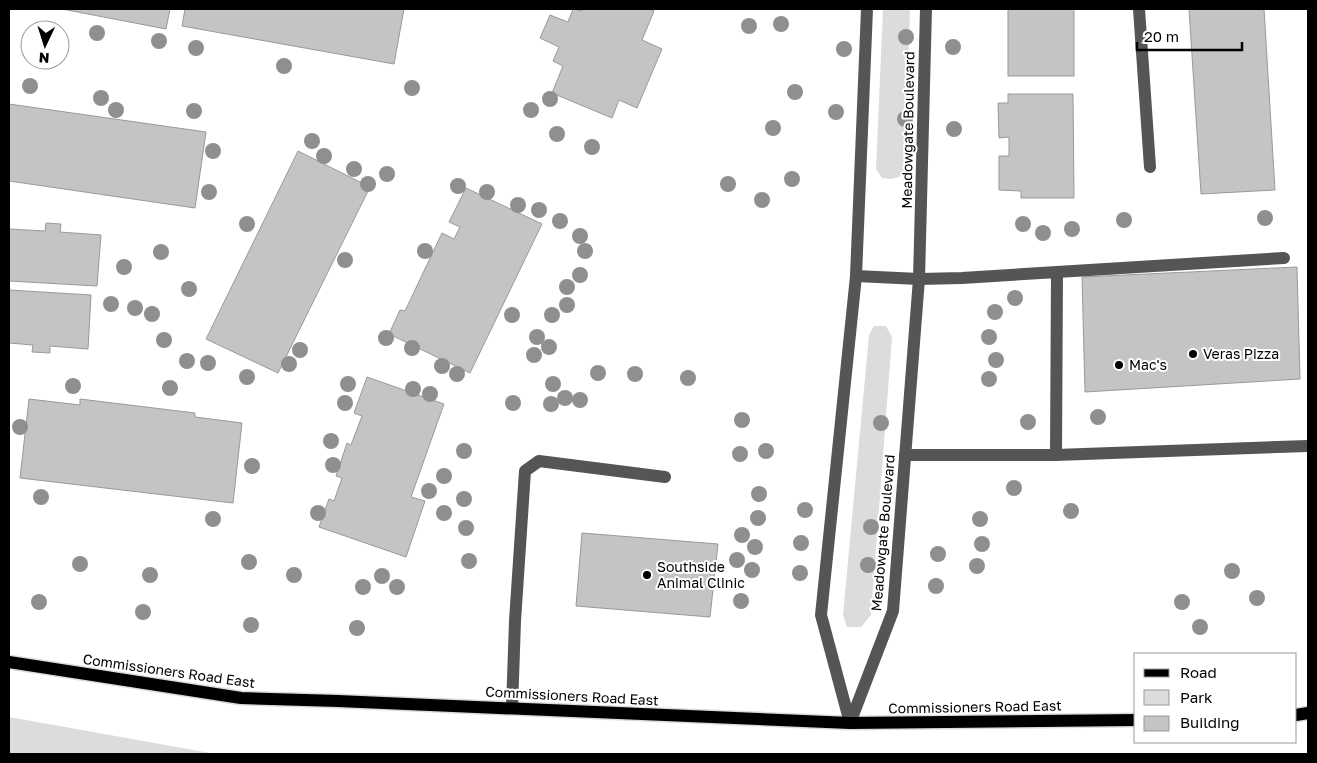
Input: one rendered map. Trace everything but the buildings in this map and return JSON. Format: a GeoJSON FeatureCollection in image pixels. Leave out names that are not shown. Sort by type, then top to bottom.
{"type":"FeatureCollection","features":[{"type":"Feature","properties":{"kind":"main road","name":"Commissioners Road East"},"geometry":{"type":"LineString","coordinates":[[9,662],[241,698],[850,723],[1134,720]]}},
{"type":"Feature","properties":{"kind":"street"},"geometry":{"type":"LineString","coordinates":[[850,723],[821,615],[856,276],[866,9]]}},
{"type":"Feature","properties":{"kind":"street","name":"Meadowgate Boulevard"},"geometry":{"type":"LineString","coordinates":[[850,723],[893,611],[919,279],[926,9]]}},
{"type":"Feature","properties":{"kind":"street"},"geometry":{"type":"LineString","coordinates":[[1139,9],[1150,167]]}},
{"type":"Feature","properties":{"kind":"street"},"geometry":{"type":"LineString","coordinates":[[856,276],[919,279],[962,278],[1284,258]]}},
{"type":"Feature","properties":{"kind":"street"},"geometry":{"type":"LineString","coordinates":[[1056,455],[1057,272]]}},
{"type":"Feature","properties":{"kind":"street"},"geometry":{"type":"LineString","coordinates":[[905,455],[1056,455],[1308,446]]}},
{"type":"Feature","properties":{"kind":"street"},"geometry":{"type":"LineString","coordinates":[[512,708],[515,621],[525,471],[539,461],[665,477]]}},
{"type":"Feature","properties":{"kind":"green space"},"geometry":{"type":"Polygon","coordinates":[[[883,9],[910,9],[905,170],[899,177],[891,179],[882,178],[876,169],[883,9]]]}},
{"type":"Feature","properties":{"kind":"green space"},"geometry":{"type":"Polygon","coordinates":[[[874,326],[886,326],[892,337],[871,615],[861,627],[847,627],[843,615],[869,335],[874,326]]]}},
{"type":"Feature","properties":{"kind":"green space"},"geometry":{"type":"Polygon","coordinates":[[[9,717],[216,754],[9,754],[9,717]]]}},
{"type":"Feature","properties":{"kind":"place","name":"Veras Pizza"},"geometry":{"type":"Point","coordinates":[1193,354]}},
{"type":"Feature","properties":{"kind":"place","name":"Mac's"},"geometry":{"type":"Point","coordinates":[1119,365]}},
{"type":"Feature","properties":{"kind":"place","name":"Southside Animal Clinic"},"geometry":{"type":"Point","coordinates":[647,575]}}]}
